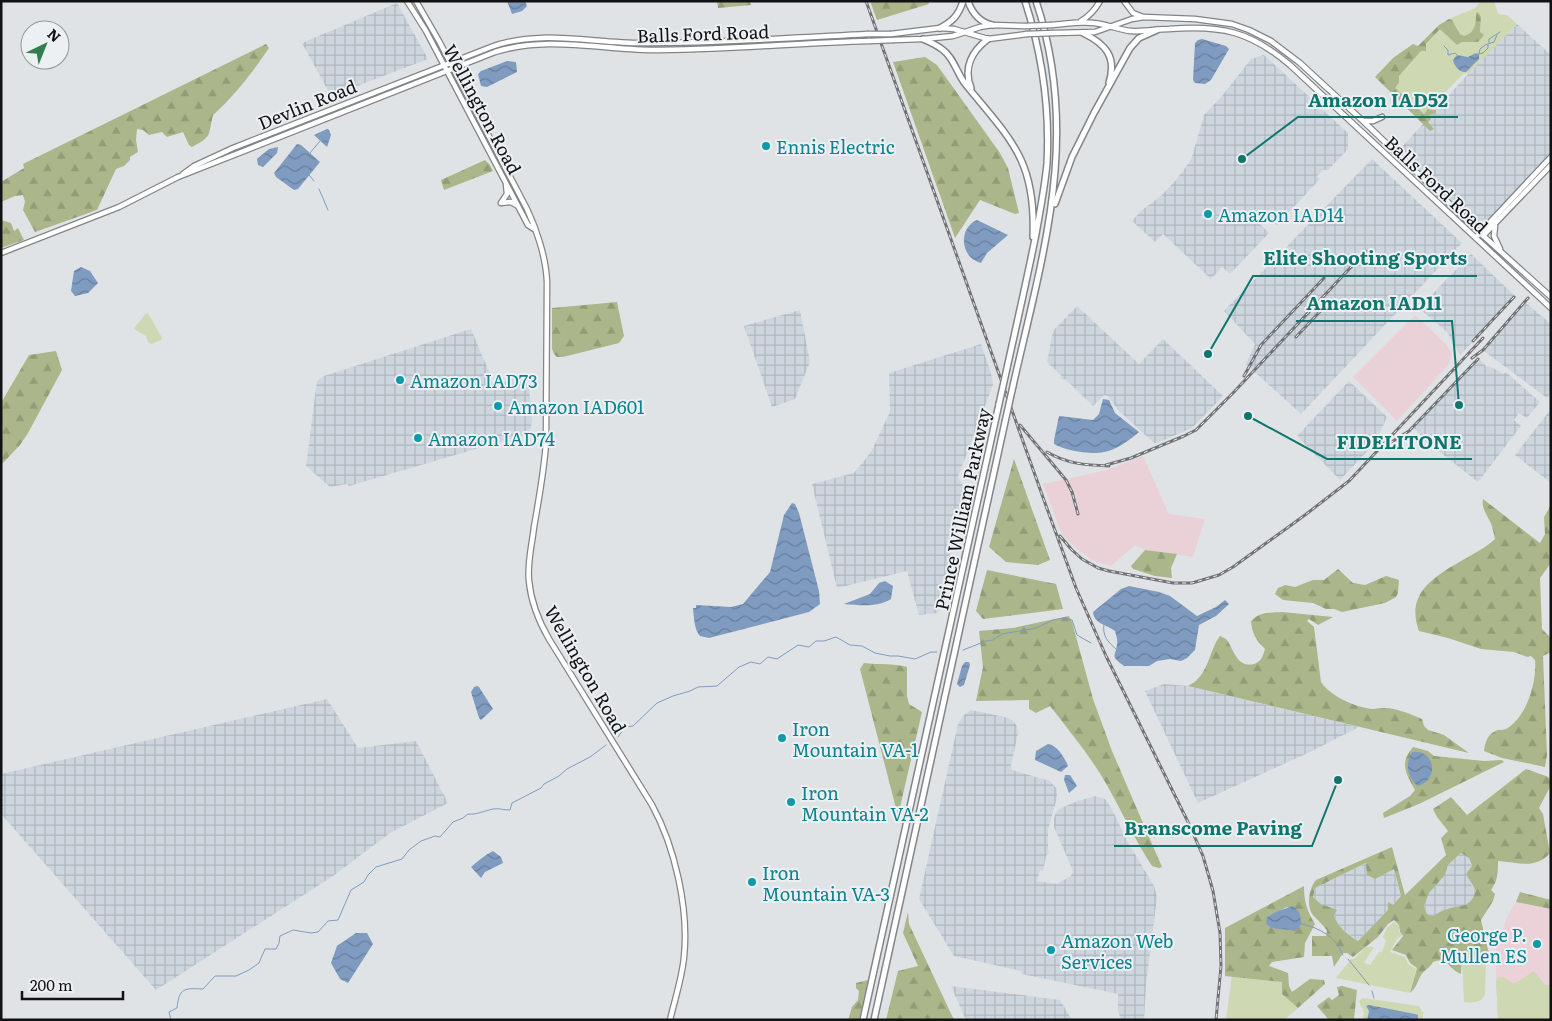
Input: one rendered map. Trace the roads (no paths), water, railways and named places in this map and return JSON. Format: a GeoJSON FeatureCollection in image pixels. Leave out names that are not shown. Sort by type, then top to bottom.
{"type":"FeatureCollection","features":[{"type":"Feature","properties":{"kind":"highway"},"geometry":{"type":"LineString","coordinates":[[940,28],[950,23],[956,17],[963,1]]}},
{"type":"Feature","properties":{"kind":"highway"},"geometry":{"type":"LineString","coordinates":[[968,1],[980,20],[992,25]]}},
{"type":"Feature","properties":{"kind":"highway","name":"Prince William Parkway"},"geometry":{"type":"LineString","coordinates":[[863,1020],[1032,254],[1046,181],[1048,132],[1046,95],[1042,66],[1025,1]]}},
{"type":"Feature","properties":{"kind":"highway","name":"Prince William Parkway"},"geometry":{"type":"LineString","coordinates":[[874,1020],[1051,214],[1058,148],[1055,91],[1048,44],[1036,1]]}},
{"type":"Feature","properties":{"kind":"highway"},"geometry":{"type":"LineString","coordinates":[[1051,214],[1072,157],[1132,45],[1139,38],[1157,30]]}},
{"type":"Feature","properties":{"kind":"highway"},"geometry":{"type":"LineString","coordinates":[[1083,33],[1099,42],[1109,55],[1112,63],[1112,72],[1107,91]]}},
{"type":"Feature","properties":{"kind":"highway"},"geometry":{"type":"LineString","coordinates":[[923,39],[947,53],[959,76],[1011,140],[1020,156],[1031,188],[1033,203],[1032,254]]}},
{"type":"Feature","properties":{"kind":"highway"},"geometry":{"type":"LineString","coordinates":[[974,94],[968,81],[970,61],[976,50],[988,39]]}},
{"type":"Feature","properties":{"kind":"main road","name":"Wellington Road"},"geometry":{"type":"LineString","coordinates":[[407,1],[448,71],[528,225],[534,229]]}},
{"type":"Feature","properties":{"kind":"main road","name":"Wellington Road"},"geometry":{"type":"LineString","coordinates":[[416,1],[432,27],[527,210],[544,256],[548,282],[547,422],[544,466],[530,559],[529,580],[531,595],[537,616],[549,639],[652,805],[666,834],[681,896],[685,935],[681,976],[670,1020]]}},
{"type":"Feature","properties":{"kind":"main road"},"geometry":{"type":"LineString","coordinates":[[1079,22],[1088,17],[1100,1]]}},
{"type":"Feature","properties":{"kind":"main road"},"geometry":{"type":"LineString","coordinates":[[1124,1],[1133,12],[1144,17]]}},
{"type":"Feature","properties":{"kind":"main road","name":"Balls Ford Road"},"geometry":{"type":"LineString","coordinates":[[450,62],[497,44],[524,38],[550,37],[659,43],[891,34],[940,28],[954,29],[988,39],[1027,34],[1095,32],[1132,19],[1144,17],[1217,22],[1249,30],[1285,51],[1363,121],[1481,234],[1551,297]]}},
{"type":"Feature","properties":{"kind":"main road","name":"Balls Ford Road"},"geometry":{"type":"LineString","coordinates":[[448,71],[495,52],[523,45],[550,43],[632,49],[696,49],[923,39],[953,36],[992,25],[1025,26],[1079,22],[1133,31],[1200,27],[1236,32],[1263,44],[1290,65],[1551,308]]}},
{"type":"Feature","properties":{"kind":"main road"},"geometry":{"type":"LineString","coordinates":[[586,46],[598,40]]}},
{"type":"Feature","properties":{"kind":"main road","name":"Devlin Road"},"geometry":{"type":"LineString","coordinates":[[178,177],[212,157],[450,62]]}},
{"type":"Feature","properties":{"kind":"main road","name":"Devlin Road"},"geometry":{"type":"LineString","coordinates":[[1,253],[119,207],[178,177],[448,71]]}},
{"type":"Feature","properties":{"kind":"main road"},"geometry":{"type":"LineString","coordinates":[[1363,121],[1373,121],[1382,117]]}},
{"type":"Feature","properties":{"kind":"main road"},"geometry":{"type":"LineString","coordinates":[[1477,238],[1551,157]]}},
{"type":"Feature","properties":{"kind":"main road"},"geometry":{"type":"LineString","coordinates":[[1481,234],[1495,225],[1551,165]]}},
{"type":"Feature","properties":{"kind":"main road"},"geometry":{"type":"LineString","coordinates":[[506,180],[507,194],[501,203],[512,202],[520,209]]}},
{"type":"Feature","properties":{"kind":"main road"},"geometry":{"type":"LineString","coordinates":[[1495,225],[1494,236],[1504,254]]}},
{"type":"Feature","properties":{"kind":"water"},"geometry":{"type":"Polygon","coordinates":[[[507,1],[525,1],[527,6],[522,11],[512,14],[507,1]]]}},
{"type":"Feature","properties":{"kind":"water"},"geometry":{"type":"Polygon","coordinates":[[[1202,39],[1226,46],[1229,49],[1211,80],[1205,84],[1195,83],[1193,80],[1195,43],[1202,39]]]}},
{"type":"Feature","properties":{"kind":"water"},"geometry":{"type":"Polygon","coordinates":[[[1476,53],[1479,54],[1479,59],[1466,72],[1458,69],[1455,65],[1453,60],[1457,55],[1468,57],[1476,53]]]}},
{"type":"Feature","properties":{"kind":"water"},"geometry":{"type":"Polygon","coordinates":[[[507,61],[516,62],[517,72],[487,87],[481,86],[478,74],[481,71],[507,61]]]}},
{"type":"Feature","properties":{"kind":"water"},"geometry":{"type":"Polygon","coordinates":[[[327,129],[331,135],[327,147],[314,135],[327,129]]]}},
{"type":"Feature","properties":{"kind":"water"},"geometry":{"type":"Polygon","coordinates":[[[297,144],[301,145],[320,162],[298,189],[294,190],[276,177],[274,173],[297,144]]]}},
{"type":"Feature","properties":{"kind":"water"},"geometry":{"type":"Polygon","coordinates":[[[278,147],[277,153],[263,167],[258,165],[257,159],[269,149],[278,147]]]}},
{"type":"Feature","properties":{"kind":"water"},"geometry":{"type":"Polygon","coordinates":[[[977,220],[1008,235],[987,253],[981,263],[969,255],[964,243],[967,229],[977,220]]]}},
{"type":"Feature","properties":{"kind":"water"},"geometry":{"type":"Polygon","coordinates":[[[81,267],[90,271],[98,283],[88,293],[75,296],[71,291],[74,271],[81,267]]]}},
{"type":"Feature","properties":{"kind":"water"},"geometry":{"type":"Polygon","coordinates":[[[1103,399],[1109,400],[1115,413],[1139,432],[1118,447],[1098,453],[1079,452],[1054,444],[1059,416],[1093,420],[1099,414],[1103,399]]]}},
{"type":"Feature","properties":{"kind":"water"},"geometry":{"type":"Polygon","coordinates":[[[792,503],[795,504],[799,513],[819,591],[820,604],[809,612],[709,638],[700,636],[695,626],[693,608],[696,608],[696,605],[731,607],[743,604],[770,572],[784,515],[792,503]]]}},
{"type":"Feature","properties":{"kind":"water"},"geometry":{"type":"Polygon","coordinates":[[[885,581],[893,586],[891,599],[874,605],[844,604],[870,594],[879,583],[885,581]]]}},
{"type":"Feature","properties":{"kind":"water"},"geometry":{"type":"Polygon","coordinates":[[[1129,586],[1170,596],[1197,616],[1216,607],[1225,600],[1229,604],[1216,616],[1199,625],[1195,650],[1187,658],[1181,661],[1170,659],[1157,661],[1149,666],[1124,666],[1114,656],[1117,641],[1115,631],[1098,621],[1093,612],[1121,589],[1129,586]]]}},
{"type":"Feature","properties":{"kind":"water"},"geometry":{"type":"Polygon","coordinates":[[[965,662],[969,662],[970,665],[964,685],[960,687],[957,684],[965,662]]]}},
{"type":"Feature","properties":{"kind":"water"},"geometry":{"type":"Polygon","coordinates":[[[477,686],[493,709],[481,720],[471,692],[477,686]]]}},
{"type":"Feature","properties":{"kind":"water"},"geometry":{"type":"Polygon","coordinates":[[[1048,744],[1057,749],[1067,763],[1068,766],[1061,772],[1035,760],[1036,751],[1048,744]]]}},
{"type":"Feature","properties":{"kind":"water"},"geometry":{"type":"Polygon","coordinates":[[[1412,752],[1420,752],[1426,755],[1432,765],[1430,777],[1418,786],[1411,779],[1408,770],[1408,761],[1412,752]]]}},
{"type":"Feature","properties":{"kind":"water"},"geometry":{"type":"Polygon","coordinates":[[[1065,775],[1070,775],[1077,786],[1069,793],[1064,780],[1065,775]]]}},
{"type":"Feature","properties":{"kind":"water"},"geometry":{"type":"Polygon","coordinates":[[[493,851],[501,857],[503,863],[485,872],[481,878],[471,867],[493,851]]]}},
{"type":"Feature","properties":{"kind":"water"},"geometry":{"type":"Polygon","coordinates":[[[1293,906],[1299,912],[1302,924],[1295,931],[1276,929],[1266,924],[1267,917],[1293,906]]]}},
{"type":"Feature","properties":{"kind":"water"},"geometry":{"type":"Polygon","coordinates":[[[356,933],[367,933],[373,944],[348,983],[340,979],[331,963],[337,946],[356,933]]]}},
{"type":"Feature","properties":{"kind":"water"},"geometry":{"type":"Polygon","coordinates":[[[1366,1006],[1415,1014],[1418,1015],[1418,1020],[1367,1020],[1369,1011],[1366,1006]]]}},
{"type":"Feature","properties":{"kind":"waterway"},"geometry":{"type":"LineString","coordinates":[[1489,43],[1489,39],[1500,32]]}},
{"type":"Feature","properties":{"kind":"waterway"},"geometry":{"type":"LineString","coordinates":[[1479,54],[1480,49],[1494,42],[1497,35]]}},
{"type":"Feature","properties":{"kind":"waterway"},"geometry":{"type":"LineString","coordinates":[[1479,54],[1483,53],[1488,48],[1488,45]]}},
{"type":"Feature","properties":{"kind":"waterway"},"geometry":{"type":"LineString","coordinates":[[1444,46],[1448,50],[1448,55],[1455,53],[1457,55]]}},
{"type":"Feature","properties":{"kind":"waterway"},"geometry":{"type":"LineString","coordinates":[[310,153],[320,141]]}},
{"type":"Feature","properties":{"kind":"waterway"},"geometry":{"type":"LineString","coordinates":[[309,175],[314,181]]}},
{"type":"Feature","properties":{"kind":"waterway"},"geometry":{"type":"LineString","coordinates":[[319,189],[328,210]]}},
{"type":"Feature","properties":{"kind":"waterway"},"geometry":{"type":"LineString","coordinates":[[963,650],[993,640],[1002,634],[1036,628],[1053,620],[1064,618],[1072,620],[1077,635],[1091,643]]}},
{"type":"Feature","properties":{"kind":"waterway"},"geometry":{"type":"LineString","coordinates":[[1104,624],[1106,638],[1116,649]]}},
{"type":"Feature","properties":{"kind":"waterway"},"geometry":{"type":"LineString","coordinates":[[618,737],[625,727],[633,726],[657,703],[698,687],[717,686],[739,667],[751,662],[760,664],[768,657],[777,659],[798,645],[809,647],[816,641],[824,641],[836,637],[850,645],[862,646],[875,653],[890,656],[915,659],[931,652],[937,652]]}},
{"type":"Feature","properties":{"kind":"waterway"},"geometry":{"type":"LineString","coordinates":[[171,1020],[169,1012],[177,1008],[179,996],[187,989],[203,989],[215,976],[236,976],[249,970],[259,963],[265,949],[276,949],[280,936],[293,930],[311,933],[318,932],[328,921],[338,920],[351,890],[364,882],[376,867],[402,859],[409,850],[421,841],[435,836],[440,837],[453,822],[468,814],[495,809],[510,810],[512,803],[541,788],[544,784],[590,757],[606,745]]}},
{"type":"Feature","properties":{"kind":"waterway"},"geometry":{"type":"LineString","coordinates":[[1302,924],[1327,934],[1336,943],[1343,955]]}},
{"type":"Feature","properties":{"kind":"waterway"},"geometry":{"type":"LineString","coordinates":[[1348,959],[1369,985]]}},
{"type":"Feature","properties":{"kind":"waterway"},"geometry":{"type":"LineString","coordinates":[[1372,991],[1374,998]]}},
{"type":"Feature","properties":{"kind":"railway"},"geometry":{"type":"LineString","coordinates":[[866,1],[1076,588],[1106,656],[1203,856],[1213,891],[1220,933],[1221,966],[1216,1020]]}},
{"type":"Feature","properties":{"kind":"railway"},"geometry":{"type":"LineString","coordinates":[[1106,465],[1131,458],[1196,430],[1366,251]]}},
{"type":"Feature","properties":{"kind":"railway"},"geometry":{"type":"LineString","coordinates":[[1244,376],[1261,345],[1324,278]]}},
{"type":"Feature","properties":{"kind":"railway"},"geometry":{"type":"LineString","coordinates":[[1473,341],[1514,297]]}},
{"type":"Feature","properties":{"kind":"railway"},"geometry":{"type":"LineString","coordinates":[[1472,358],[1483,350],[1528,298]]}},
{"type":"Feature","properties":{"kind":"railway"},"geometry":{"type":"LineString","coordinates":[[1296,337],[1327,304]]}},
{"type":"Feature","properties":{"kind":"railway"},"geometry":{"type":"LineString","coordinates":[[1060,536],[1082,559],[1098,568],[1109,571],[1173,583],[1192,583],[1219,575],[1305,515],[1349,481],[1483,338]]}},
{"type":"Feature","properties":{"kind":"railway"},"geometry":{"type":"LineString","coordinates":[[1390,443],[1409,431],[1478,359]]}},
{"type":"Feature","properties":{"kind":"railway"},"geometry":{"type":"LineString","coordinates":[[1020,425],[1066,480],[1072,492],[1078,514]]}},
{"type":"Feature","properties":{"kind":"railway"},"geometry":{"type":"LineString","coordinates":[[1047,452],[1069,461],[1109,466]]}},
{"type":"Feature","properties":{"kind":"place","name":"Ennis Electric"},"geometry":{"type":"Point","coordinates":[766,146]}},
{"type":"Feature","properties":{"kind":"place","name":"Amazon IAD52"},"geometry":{"type":"Point","coordinates":[1242,159]}},
{"type":"Feature","properties":{"kind":"place","name":"Amazon IAD14"},"geometry":{"type":"Point","coordinates":[1208,214]}},
{"type":"Feature","properties":{"kind":"place","name":"Elite Shooting Sports"},"geometry":{"type":"Point","coordinates":[1208,354]}},
{"type":"Feature","properties":{"kind":"place","name":"Amazon IAD73"},"geometry":{"type":"Point","coordinates":[400,380]}},
{"type":"Feature","properties":{"kind":"place","name":"Amazon IAD11"},"geometry":{"type":"Point","coordinates":[1459,405]}},
{"type":"Feature","properties":{"kind":"place","name":"Amazon IAD601"},"geometry":{"type":"Point","coordinates":[498,406]}},
{"type":"Feature","properties":{"kind":"place","name":"FIDELITONE"},"geometry":{"type":"Point","coordinates":[1248,416]}},
{"type":"Feature","properties":{"kind":"place","name":"Amazon IAD74"},"geometry":{"type":"Point","coordinates":[418,438]}},
{"type":"Feature","properties":{"kind":"place","name":"Iron Mountain VA-1"},"geometry":{"type":"Point","coordinates":[782,738]}},
{"type":"Feature","properties":{"kind":"place","name":"Branscome Paving"},"geometry":{"type":"Point","coordinates":[1338,780]}},
{"type":"Feature","properties":{"kind":"place","name":"Iron Mountain VA-2"},"geometry":{"type":"Point","coordinates":[791,802]}},
{"type":"Feature","properties":{"kind":"place","name":"Iron Mountain VA-3"},"geometry":{"type":"Point","coordinates":[752,882]}},
{"type":"Feature","properties":{"kind":"place","name":"George P. Mullen ES"},"geometry":{"type":"Point","coordinates":[1537,944]}},
{"type":"Feature","properties":{"kind":"place","name":"Amazon Web Services"},"geometry":{"type":"Point","coordinates":[1051,950]}}]}
